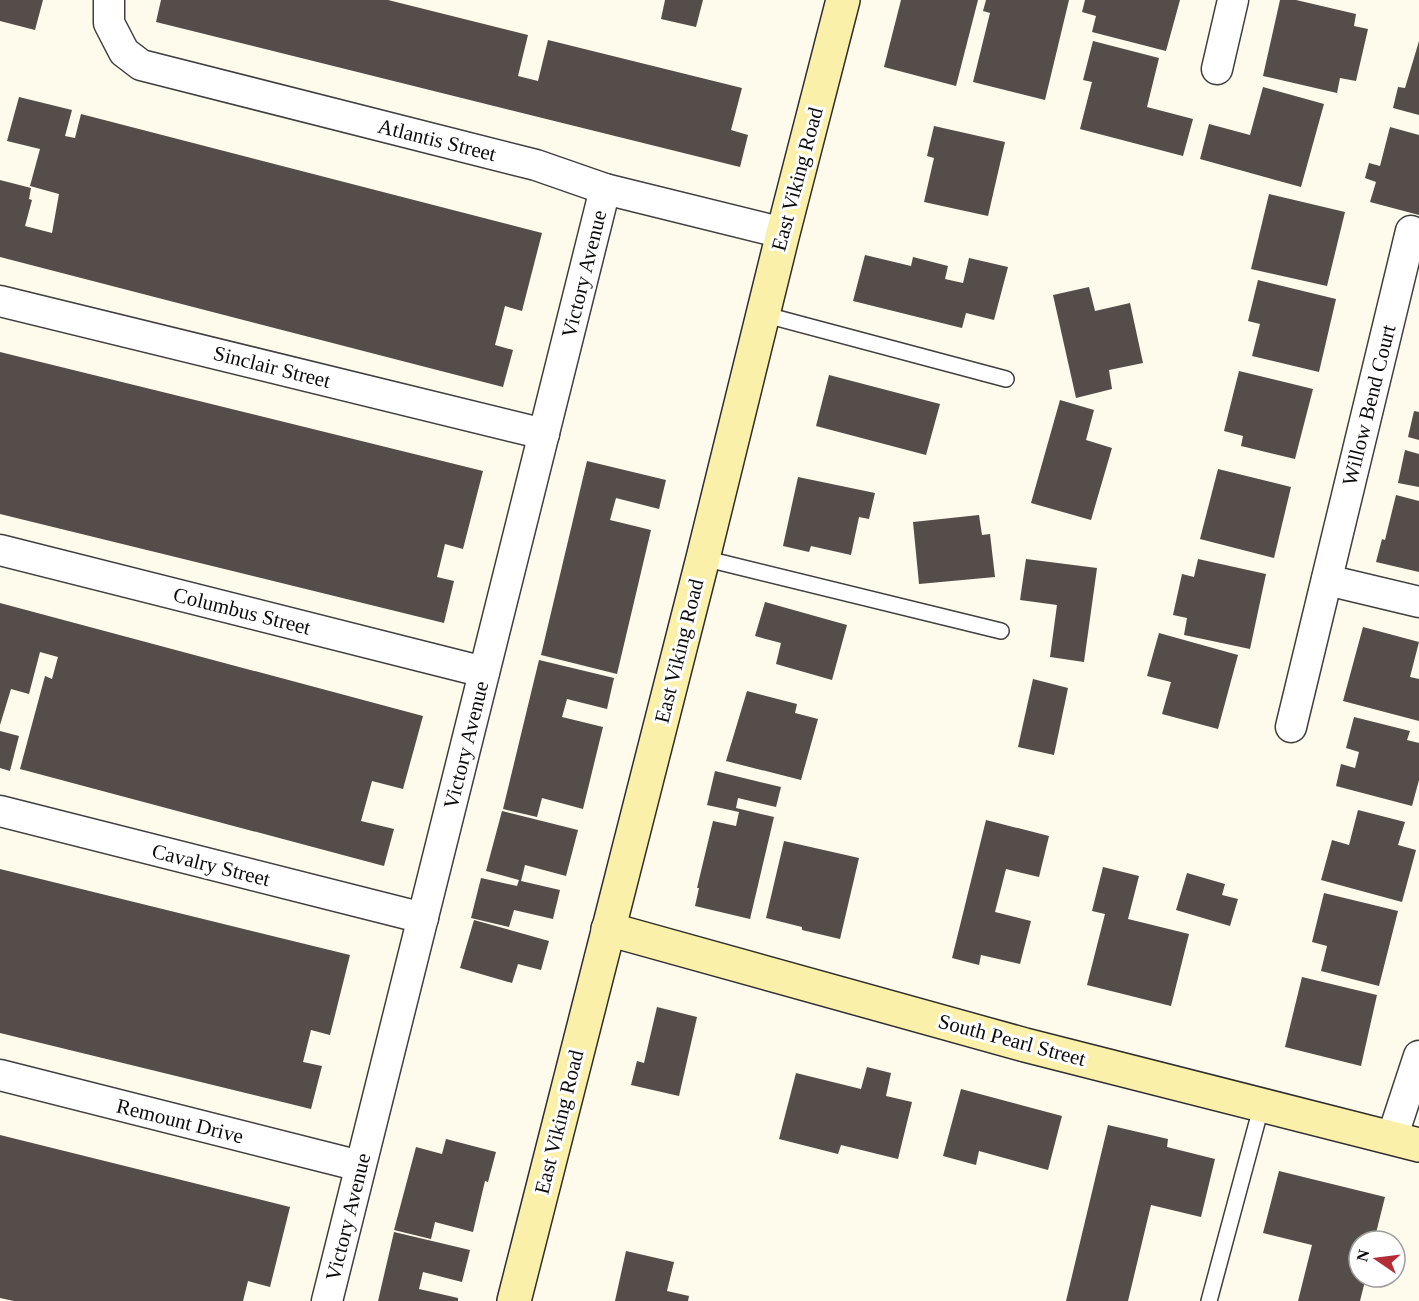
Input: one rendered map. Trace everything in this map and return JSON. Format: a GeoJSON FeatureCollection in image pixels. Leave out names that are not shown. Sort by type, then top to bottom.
{"type":"FeatureCollection","features":[{"type":"Feature","properties":{"kind":"street","name":"East Viking Road"},"geometry":{"type":"LineString","coordinates":[[514,1301],[843,0]]}},
{"type":"Feature","properties":{"kind":"street"},"geometry":{"type":"LineString","coordinates":[[1217,69],[1233,0]]}},
{"type":"Feature","properties":{"kind":"street","name":"Atlantis Street"},"geometry":{"type":"LineString","coordinates":[[109,12],[124,52],[141,65],[536,165],[605,189],[783,233]]}},
{"type":"Feature","properties":{"kind":"street","name":"Victory Avenue"},"geometry":{"type":"LineString","coordinates":[[327,1301],[605,189]]}},
{"type":"Feature","properties":{"kind":"street","name":"Willow Bend Court"},"geometry":{"type":"LineString","coordinates":[[1291,728],[1411,231]]}},
{"type":"Feature","properties":{"kind":"street","name":"Sinclair Street"},"geometry":{"type":"LineString","coordinates":[[0,301],[544,434]]}},
{"type":"Feature","properties":{"kind":"street","name":"Columbus Street"},"geometry":{"type":"LineString","coordinates":[[0,550],[484,672]]}},
{"type":"Feature","properties":{"kind":"street"},"geometry":{"type":"LineString","coordinates":[[1327,580],[1419,602]]}},
{"type":"Feature","properties":{"kind":"street","name":"Cavalry Street"},"geometry":{"type":"LineString","coordinates":[[0,811],[423,918]]}},
{"type":"Feature","properties":{"kind":"street","name":"South Pearl Street"},"geometry":{"type":"LineString","coordinates":[[608,928],[1025,1045],[1405,1142]]}},
{"type":"Feature","properties":{"kind":"street"},"geometry":{"type":"LineString","coordinates":[[1405,1142],[1419,1056]]}},
{"type":"Feature","properties":{"kind":"street","name":"Remount Drive"},"geometry":{"type":"LineString","coordinates":[[0,1075],[360,1166]]}},
{"type":"Feature","properties":{"kind":"lane"},"geometry":{"type":"LineString","coordinates":[[762,314],[1006,380]]}},
{"type":"Feature","properties":{"kind":"lane"},"geometry":{"type":"LineString","coordinates":[[703,558],[1000,631]]}},
{"type":"Feature","properties":{"kind":"lane"},"geometry":{"type":"LineString","coordinates":[[1209,1301],[1262,1104]]}},
{"type":"Feature","properties":{"kind":"building"},"geometry":{"type":"Polygon","coordinates":[[[0,0],[43,0],[35,30],[0,21],[0,0]]]}},
{"type":"Feature","properties":{"kind":"building"},"geometry":{"type":"Polygon","coordinates":[[[161,0],[388,0],[528,35],[518,76],[538,81],[548,40],[742,88],[731,130],[748,135],[740,167],[156,22],[161,0]]]}},
{"type":"Feature","properties":{"kind":"building"},"geometry":{"type":"Polygon","coordinates":[[[665,0],[703,0],[696,27],[661,19],[665,0]]]}},
{"type":"Feature","properties":{"kind":"building"},"geometry":{"type":"Polygon","coordinates":[[[901,0],[978,0],[956,86],[884,67],[901,0]]]}},
{"type":"Feature","properties":{"kind":"building"},"geometry":{"type":"Polygon","coordinates":[[[986,0],[1069,0],[1045,100],[973,82],[990,13],[983,11],[986,0]]]}},
{"type":"Feature","properties":{"kind":"building"},"geometry":{"type":"Polygon","coordinates":[[[1085,0],[1180,0],[1166,51],[1092,32],[1096,16],[1082,12],[1085,0]]]}},
{"type":"Feature","properties":{"kind":"building"},"geometry":{"type":"Polygon","coordinates":[[[1280,0],[1296,0],[1356,14],[1354,26],[1368,29],[1356,81],[1340,78],[1337,93],[1263,76],[1280,0]]]}},
{"type":"Feature","properties":{"kind":"building"},"geometry":{"type":"Polygon","coordinates":[[[1093,41],[1159,58],[1147,107],[1193,119],[1183,156],[1080,129],[1092,82],[1083,80],[1093,41]]]}},
{"type":"Feature","properties":{"kind":"building"},"geometry":{"type":"Polygon","coordinates":[[[1419,41],[1419,115],[1393,108],[1398,87],[1405,88],[1419,41]]]}},
{"type":"Feature","properties":{"kind":"building"},"geometry":{"type":"Polygon","coordinates":[[[1263,87],[1324,104],[1301,187],[1200,159],[1209,124],[1250,135],[1263,87]]]}},
{"type":"Feature","properties":{"kind":"building"},"geometry":{"type":"Polygon","coordinates":[[[19,97],[72,110],[65,136],[75,138],[81,114],[542,233],[522,311],[505,306],[495,345],[513,350],[503,387],[0,257],[0,180],[31,188],[29,199],[32,200],[25,226],[52,233],[59,194],[30,186],[40,149],[7,141],[19,97]]]}},
{"type":"Feature","properties":{"kind":"building"},"geometry":{"type":"Polygon","coordinates":[[[934,126],[1005,142],[988,216],[924,202],[934,158],[927,156],[934,126]]]}},
{"type":"Feature","properties":{"kind":"building"},"geometry":{"type":"Polygon","coordinates":[[[1390,127],[1419,135],[1419,215],[1370,202],[1376,182],[1365,178],[1369,163],[1380,166],[1390,127]]]}},
{"type":"Feature","properties":{"kind":"building"},"geometry":{"type":"Polygon","coordinates":[[[1269,194],[1345,212],[1327,286],[1251,269],[1269,194]]]}},
{"type":"Feature","properties":{"kind":"building"},"geometry":{"type":"Polygon","coordinates":[[[865,255],[911,266],[913,257],[948,266],[945,279],[963,283],[969,258],[1008,267],[994,320],[966,313],[962,328],[853,301],[865,255]]]}},
{"type":"Feature","properties":{"kind":"building"},"geometry":{"type":"Polygon","coordinates":[[[1258,280],[1336,299],[1319,372],[1252,356],[1260,324],[1248,321],[1258,280]]]}},
{"type":"Feature","properties":{"kind":"building"},"geometry":{"type":"Polygon","coordinates":[[[1089,287],[1095,311],[1130,303],[1143,363],[1109,370],[1112,389],[1076,398],[1053,295],[1089,287]]]}},
{"type":"Feature","properties":{"kind":"building"},"geometry":{"type":"Polygon","coordinates":[[[0,352],[483,471],[463,549],[445,544],[437,577],[454,581],[444,623],[0,514],[0,352]]]}},
{"type":"Feature","properties":{"kind":"building"},"geometry":{"type":"Polygon","coordinates":[[[1239,371],[1313,389],[1295,459],[1241,446],[1243,436],[1224,431],[1239,371]]]}},
{"type":"Feature","properties":{"kind":"building"},"geometry":{"type":"Polygon","coordinates":[[[829,375],[940,404],[926,455],[816,426],[829,375]]]}},
{"type":"Feature","properties":{"kind":"building"},"geometry":{"type":"Polygon","coordinates":[[[1060,400],[1094,410],[1086,440],[1112,448],[1091,520],[1031,503],[1060,400]]]}},
{"type":"Feature","properties":{"kind":"building"},"geometry":{"type":"Polygon","coordinates":[[[1414,411],[1419,412],[1419,440],[1408,437],[1414,411]]]}},
{"type":"Feature","properties":{"kind":"building"},"geometry":{"type":"Polygon","coordinates":[[[1405,450],[1419,454],[1419,487],[1398,483],[1405,450]]]}},
{"type":"Feature","properties":{"kind":"building"},"geometry":{"type":"Polygon","coordinates":[[[587,461],[666,480],[659,509],[616,498],[610,520],[651,530],[617,674],[541,655],[587,461]]]}},
{"type":"Feature","properties":{"kind":"building"},"geometry":{"type":"Polygon","coordinates":[[[1218,469],[1291,487],[1274,558],[1200,539],[1218,469]]]}},
{"type":"Feature","properties":{"kind":"building"},"geometry":{"type":"Polygon","coordinates":[[[798,477],[875,493],[869,519],[859,517],[851,555],[811,546],[809,552],[783,546],[798,477]]]}},
{"type":"Feature","properties":{"kind":"building"},"geometry":{"type":"Polygon","coordinates":[[[1396,495],[1419,501],[1419,572],[1376,562],[1382,539],[1385,540],[1396,495]]]}},
{"type":"Feature","properties":{"kind":"building"},"geometry":{"type":"Polygon","coordinates":[[[979,515],[982,535],[990,534],[995,577],[919,584],[913,522],[979,515]]]}},
{"type":"Feature","properties":{"kind":"building"},"geometry":{"type":"Polygon","coordinates":[[[1026,559],[1097,568],[1084,662],[1050,657],[1057,605],[1020,600],[1026,559]]]}},
{"type":"Feature","properties":{"kind":"building"},"geometry":{"type":"Polygon","coordinates":[[[1198,559],[1266,574],[1250,649],[1184,635],[1187,618],[1173,615],[1182,574],[1194,577],[1198,559]]]}},
{"type":"Feature","properties":{"kind":"building"},"geometry":{"type":"Polygon","coordinates":[[[765,602],[847,625],[832,680],[776,664],[781,643],[755,636],[765,602]]]}},
{"type":"Feature","properties":{"kind":"building"},"geometry":{"type":"Polygon","coordinates":[[[0,603],[423,716],[403,789],[372,781],[361,821],[394,829],[384,866],[20,769],[45,676],[52,679],[58,657],[40,652],[29,694],[11,689],[0,725],[0,603]]]}},
{"type":"Feature","properties":{"kind":"building"},"geometry":{"type":"Polygon","coordinates":[[[1363,627],[1419,642],[1410,677],[1419,679],[1419,721],[1343,701],[1363,627]]]}},
{"type":"Feature","properties":{"kind":"building"},"geometry":{"type":"Polygon","coordinates":[[[1159,633],[1238,655],[1218,729],[1162,714],[1171,682],[1147,676],[1159,633]]]}},
{"type":"Feature","properties":{"kind":"building"},"geometry":{"type":"Polygon","coordinates":[[[539,660],[614,678],[607,709],[567,699],[562,717],[603,727],[583,809],[542,798],[537,817],[503,809],[539,660]]]}},
{"type":"Feature","properties":{"kind":"building"},"geometry":{"type":"Polygon","coordinates":[[[1033,679],[1068,688],[1054,755],[1018,747],[1033,679]]]}},
{"type":"Feature","properties":{"kind":"building"},"geometry":{"type":"Polygon","coordinates":[[[747,691],[797,704],[795,713],[818,719],[801,780],[726,761],[747,691]]]}},
{"type":"Feature","properties":{"kind":"building"},"geometry":{"type":"Polygon","coordinates":[[[1354,717],[1410,731],[1407,740],[1419,743],[1419,780],[1412,806],[1336,786],[1341,764],[1355,768],[1359,752],[1346,748],[1354,717]]]}},
{"type":"Feature","properties":{"kind":"building"},"geometry":{"type":"Polygon","coordinates":[[[0,731],[19,736],[10,771],[0,768],[0,731]]]}},
{"type":"Feature","properties":{"kind":"building"},"geometry":{"type":"Polygon","coordinates":[[[715,771],[781,787],[776,807],[738,798],[736,808],[774,817],[750,919],[695,906],[713,821],[736,826],[739,812],[707,805],[715,771]]]}},
{"type":"Feature","properties":{"kind":"building"},"geometry":{"type":"Polygon","coordinates":[[[1358,810],[1405,822],[1398,845],[1416,850],[1402,902],[1321,880],[1332,840],[1349,845],[1358,810]]]}},
{"type":"Feature","properties":{"kind":"building"},"geometry":{"type":"Polygon","coordinates":[[[502,811],[578,830],[566,876],[525,865],[521,881],[560,890],[553,919],[514,910],[509,927],[471,918],[481,878],[517,886],[519,880],[486,871],[502,811]]]}},
{"type":"Feature","properties":{"kind":"building"},"geometry":{"type":"Polygon","coordinates":[[[986,820],[1049,836],[1039,877],[1006,869],[995,912],[1031,921],[1020,964],[981,955],[979,965],[952,958],[986,820]]]}},
{"type":"Feature","properties":{"kind":"building"},"geometry":{"type":"Polygon","coordinates":[[[784,841],[859,858],[840,939],[766,918],[784,841]]]}},
{"type":"Feature","properties":{"kind":"building"},"geometry":{"type":"Polygon","coordinates":[[[1103,867],[1139,876],[1128,919],[1189,934],[1171,1006],[1087,985],[1105,914],[1092,911],[1103,867]]]}},
{"type":"Feature","properties":{"kind":"building"},"geometry":{"type":"Polygon","coordinates":[[[0,869],[350,955],[330,1035],[311,1030],[303,1062],[322,1066],[311,1109],[0,1033],[0,869]]]}},
{"type":"Feature","properties":{"kind":"building"},"geometry":{"type":"Polygon","coordinates":[[[1187,873],[1225,884],[1222,895],[1238,899],[1230,926],[1176,910],[1187,873]]]}},
{"type":"Feature","properties":{"kind":"building"},"geometry":{"type":"Polygon","coordinates":[[[1324,893],[1398,911],[1379,986],[1321,971],[1327,946],[1312,942],[1324,893]]]}},
{"type":"Feature","properties":{"kind":"building"},"geometry":{"type":"Polygon","coordinates":[[[474,920],[549,941],[541,970],[518,964],[512,983],[460,968],[474,920]]]}},
{"type":"Feature","properties":{"kind":"building"},"geometry":{"type":"Polygon","coordinates":[[[1302,977],[1377,995],[1361,1066],[1285,1047],[1302,977]]]}},
{"type":"Feature","properties":{"kind":"building"},"geometry":{"type":"Polygon","coordinates":[[[657,1007],[697,1017],[679,1096],[631,1085],[637,1061],[644,1063],[657,1007]]]}},
{"type":"Feature","properties":{"kind":"building"},"geometry":{"type":"Polygon","coordinates":[[[867,1067],[891,1073],[886,1096],[912,1102],[898,1159],[841,1145],[838,1154],[779,1139],[796,1073],[861,1089],[867,1067]]]}},
{"type":"Feature","properties":{"kind":"building"},"geometry":{"type":"Polygon","coordinates":[[[961,1089],[1062,1116],[1048,1170],[979,1151],[976,1165],[943,1156],[961,1089]]]}},
{"type":"Feature","properties":{"kind":"building"},"geometry":{"type":"Polygon","coordinates":[[[1108,1125],[1168,1139],[1167,1147],[1215,1159],[1201,1217],[1151,1205],[1128,1301],[1066,1301],[1108,1125]]]}},
{"type":"Feature","properties":{"kind":"building"},"geometry":{"type":"Polygon","coordinates":[[[0,1135],[290,1207],[270,1287],[248,1281],[243,1301],[14,1301],[0,1298],[0,1135]]]}},
{"type":"Feature","properties":{"kind":"building"},"geometry":{"type":"Polygon","coordinates":[[[446,1139],[496,1152],[488,1182],[485,1181],[473,1232],[435,1222],[431,1239],[394,1230],[416,1147],[442,1154],[446,1139]]]}},
{"type":"Feature","properties":{"kind":"building"},"geometry":{"type":"Polygon","coordinates":[[[1279,1171],[1385,1197],[1377,1229],[1347,1229],[1347,1289],[1363,1289],[1360,1301],[1298,1301],[1312,1245],[1263,1233],[1279,1171]]]}},
{"type":"Feature","properties":{"kind":"building"},"geometry":{"type":"Polygon","coordinates":[[[394,1232],[470,1250],[462,1282],[423,1272],[419,1289],[458,1298],[458,1301],[378,1301],[394,1232]]]}},
{"type":"Feature","properties":{"kind":"building"},"geometry":{"type":"Polygon","coordinates":[[[626,1251],[674,1262],[667,1291],[689,1296],[688,1301],[615,1301],[626,1251]]]}}]}
